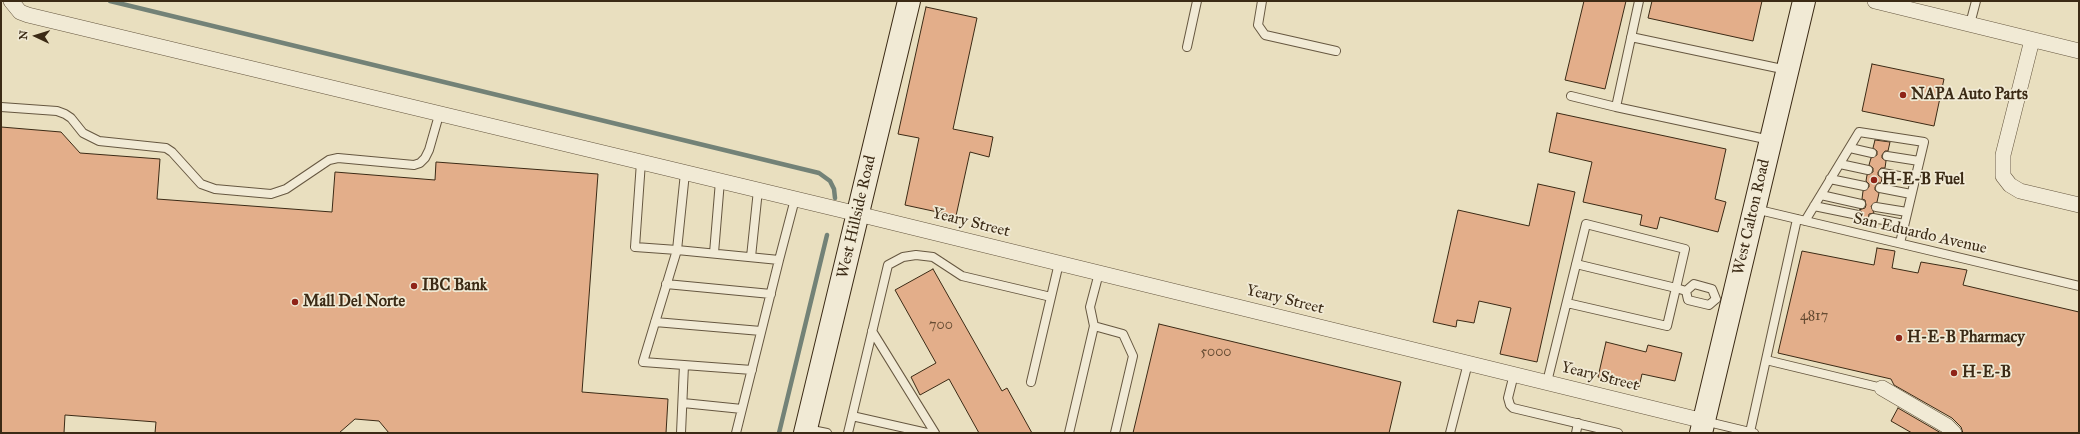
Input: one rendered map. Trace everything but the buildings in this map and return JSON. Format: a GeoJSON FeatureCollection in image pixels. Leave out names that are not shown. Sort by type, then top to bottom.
{"type":"FeatureCollection","features":[{"type":"Feature","properties":{"kind":"street","name":"Yeary Street"},"geometry":{"type":"LineString","coordinates":[[11,1],[20,12],[28,15],[439,115],[858,214],[1547,382],[1703,427]]}},
{"type":"Feature","properties":{"kind":"street","name":"West Hillside Road"},"geometry":{"type":"LineString","coordinates":[[813,432],[858,214],[909,1]]}},
{"type":"Feature","properties":{"kind":"street","name":"West Calton Road"},"geometry":{"type":"LineString","coordinates":[[1703,427],[1724,301],[1754,209],[1804,1]]}},
{"type":"Feature","properties":{"kind":"street"},"geometry":{"type":"LineString","coordinates":[[1875,1],[2079,51]]}},
{"type":"Feature","properties":{"kind":"street"},"geometry":{"type":"LineString","coordinates":[[2032,40],[2003,155],[2003,176],[2010,185],[2020,191],[2079,205]]}},
{"type":"Feature","properties":{"kind":"street"},"geometry":{"type":"LineString","coordinates":[[1882,388],[1947,426],[1954,433]]}},
{"type":"Feature","properties":{"kind":"lane"},"geometry":{"type":"LineString","coordinates":[[1187,47],[1197,1]]}},
{"type":"Feature","properties":{"kind":"lane"},"geometry":{"type":"LineString","coordinates":[[1262,1],[1258,25],[1265,35],[1336,51]]}},
{"type":"Feature","properties":{"kind":"lane"},"geometry":{"type":"LineString","coordinates":[[1616,107],[1639,1]]}},
{"type":"Feature","properties":{"kind":"lane"},"geometry":{"type":"LineString","coordinates":[[1970,24],[1976,1]]}},
{"type":"Feature","properties":{"kind":"lane"},"geometry":{"type":"LineString","coordinates":[[1631,37],[1787,70]]}},
{"type":"Feature","properties":{"kind":"lane"},"geometry":{"type":"LineString","coordinates":[[1571,96],[1770,140]]}},
{"type":"Feature","properties":{"kind":"lane"},"geometry":{"type":"LineString","coordinates":[[1,107],[57,111],[71,118],[83,133],[99,141],[166,148],[172,152],[201,184],[215,189],[272,194],[286,189],[329,160],[338,158],[414,165],[420,163],[425,158],[429,150],[439,115]]}},
{"type":"Feature","properties":{"kind":"lane"},"geometry":{"type":"LineString","coordinates":[[1703,427],[1752,432],[1766,360],[1801,220],[1814,206],[1859,132],[1924,142],[1900,243]]}},
{"type":"Feature","properties":{"kind":"lane"},"geometry":{"type":"LineString","coordinates":[[1850,148],[1872,153]]}},
{"type":"Feature","properties":{"kind":"lane"},"geometry":{"type":"LineString","coordinates":[[1887,156],[1919,162]]}},
{"type":"Feature","properties":{"kind":"lane"},"geometry":{"type":"LineString","coordinates":[[641,162],[635,247],[779,260]]}},
{"type":"Feature","properties":{"kind":"lane"},"geometry":{"type":"LineString","coordinates":[[1840,164],[1868,170]]}},
{"type":"Feature","properties":{"kind":"lane"},"geometry":{"type":"LineString","coordinates":[[685,173],[677,250],[643,362],[752,370]]}},
{"type":"Feature","properties":{"kind":"lane"},"geometry":{"type":"LineString","coordinates":[[1883,173],[1915,179]]}},
{"type":"Feature","properties":{"kind":"lane"},"geometry":{"type":"LineString","coordinates":[[1830,179],[1864,186]]}},
{"type":"Feature","properties":{"kind":"lane"},"geometry":{"type":"LineString","coordinates":[[714,254],[720,181]]}},
{"type":"Feature","properties":{"kind":"lane"},"geometry":{"type":"LineString","coordinates":[[1880,188],[1911,194]]}},
{"type":"Feature","properties":{"kind":"lane"},"geometry":{"type":"LineString","coordinates":[[751,257],[758,190]]}},
{"type":"Feature","properties":{"kind":"lane"},"geometry":{"type":"LineString","coordinates":[[1821,195],[1861,204]]}},
{"type":"Feature","properties":{"kind":"lane"},"geometry":{"type":"LineString","coordinates":[[736,433],[795,199]]}},
{"type":"Feature","properties":{"kind":"lane"},"geometry":{"type":"LineString","coordinates":[[1814,206],[1858,215]]}},
{"type":"Feature","properties":{"kind":"lane"},"geometry":{"type":"LineString","coordinates":[[1876,207],[1907,212]]}},
{"type":"Feature","properties":{"kind":"lane","name":"San Eduardo Avenue"},"geometry":{"type":"LineString","coordinates":[[1754,209],[2079,286]]}},
{"type":"Feature","properties":{"kind":"lane"},"geometry":{"type":"LineString","coordinates":[[1873,218],[1904,224]]}},
{"type":"Feature","properties":{"kind":"lane"},"geometry":{"type":"LineString","coordinates":[[1547,382],[1586,224],[1685,249],[1667,326],[1567,303]]}},
{"type":"Feature","properties":{"kind":"lane"},"geometry":{"type":"LineString","coordinates":[[848,433],[888,265],[903,257],[916,255],[933,257],[962,276],[1051,297]]}},
{"type":"Feature","properties":{"kind":"lane"},"geometry":{"type":"LineString","coordinates":[[1031,382],[1060,263]]}},
{"type":"Feature","properties":{"kind":"lane"},"geometry":{"type":"LineString","coordinates":[[1576,264],[1686,290],[1694,284],[1712,289],[1724,301]]}},
{"type":"Feature","properties":{"kind":"lane"},"geometry":{"type":"LineString","coordinates":[[1069,433],[1094,326],[1090,307],[1099,273]]}},
{"type":"Feature","properties":{"kind":"lane"},"geometry":{"type":"LineString","coordinates":[[666,284],[771,294]]}},
{"type":"Feature","properties":{"kind":"lane"},"geometry":{"type":"LineString","coordinates":[[1686,290],[1688,300],[1709,305],[1724,301]]}},
{"type":"Feature","properties":{"kind":"lane"},"geometry":{"type":"LineString","coordinates":[[655,322],[761,331]]}},
{"type":"Feature","properties":{"kind":"lane"},"geometry":{"type":"LineString","coordinates":[[1094,326],[1123,334],[1133,356],[1115,433]]}},
{"type":"Feature","properties":{"kind":"lane"},"geometry":{"type":"LineString","coordinates":[[872,331],[935,433]]}},
{"type":"Feature","properties":{"kind":"lane"},"geometry":{"type":"LineString","coordinates":[[1766,360],[1882,388]]}},
{"type":"Feature","properties":{"kind":"lane"},"geometry":{"type":"LineString","coordinates":[[1450,433],[1468,363]]}},
{"type":"Feature","properties":{"kind":"lane"},"geometry":{"type":"LineString","coordinates":[[681,433],[684,365]]}},
{"type":"Feature","properties":{"kind":"lane"},"geometry":{"type":"LineString","coordinates":[[1514,374],[1508,398],[1513,408],[1618,433]]}},
{"type":"Feature","properties":{"kind":"lane"},"geometry":{"type":"LineString","coordinates":[[683,403],[742,409]]}},
{"type":"Feature","properties":{"kind":"lane"},"geometry":{"type":"LineString","coordinates":[[852,416],[927,433]]}},
{"type":"Feature","properties":{"kind":"lane"},"geometry":{"type":"LineString","coordinates":[[1576,433],[1578,423]]}},
{"type":"Feature","properties":{"kind":"waterway"},"geometry":{"type":"LineString","coordinates":[[110,1],[819,173],[830,181],[834,189],[835,198]]}},
{"type":"Feature","properties":{"kind":"waterway"},"geometry":{"type":"LineString","coordinates":[[779,433],[827,235]]}},
{"type":"Feature","properties":{"kind":"place","name":"NAPA Auto Parts"},"geometry":{"type":"Point","coordinates":[1903,95]}},
{"type":"Feature","properties":{"kind":"place","name":"H-E-B Fuel"},"geometry":{"type":"Point","coordinates":[1874,180]}},
{"type":"Feature","properties":{"kind":"place","name":"IBC Bank"},"geometry":{"type":"Point","coordinates":[414,286]}},
{"type":"Feature","properties":{"kind":"place","name":"Mall Del Norte"},"geometry":{"type":"Point","coordinates":[295,302]}},
{"type":"Feature","properties":{"kind":"place","name":"H-E-B Pharmacy"},"geometry":{"type":"Point","coordinates":[1899,338]}},
{"type":"Feature","properties":{"kind":"place","name":"H-E-B"},"geometry":{"type":"Point","coordinates":[1954,373]}}]}
